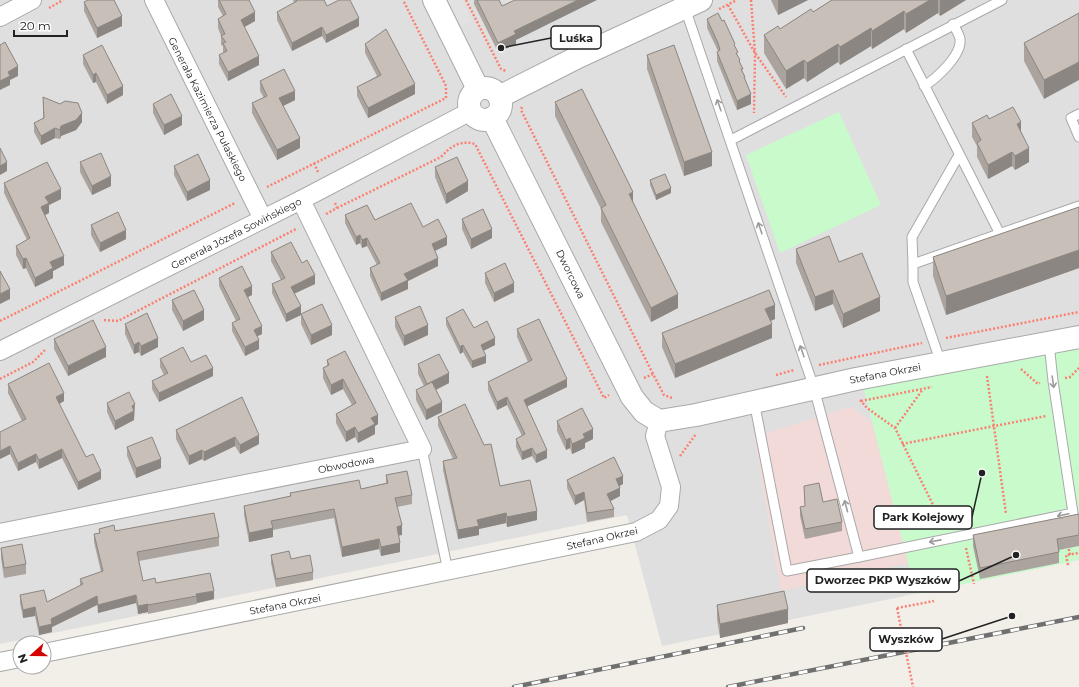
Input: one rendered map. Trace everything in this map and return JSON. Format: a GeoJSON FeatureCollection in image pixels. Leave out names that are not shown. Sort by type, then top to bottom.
{"type":"FeatureCollection","features":[{"type":"Feature","properties":{"kind":"street"},"geometry":{"type":"LineString","coordinates":[[0,17],[32,0]]}},
{"type":"Feature","properties":{"kind":"street","name":"Generała Kazimierza Pułaskiego"},"geometry":{"type":"LineString","coordinates":[[154,0],[263,219]]}},
{"type":"Feature","properties":{"kind":"street"},"geometry":{"type":"LineString","coordinates":[[434,0],[478,89]]}},
{"type":"Feature","properties":{"kind":"street"},"geometry":{"type":"LineString","coordinates":[[499,97],[580,56],[701,6]]}},
{"type":"Feature","properties":{"kind":"street"},"geometry":{"type":"LineString","coordinates":[[490,88],[499,97],[500,107],[496,115],[492,118],[478,118],[471,111],[469,106],[470,96],[478,89],[490,88]]}},
{"type":"Feature","properties":{"kind":"street","name":"Generała Józefa Sowińskiego"},"geometry":{"type":"LineString","coordinates":[[0,351],[301,200],[471,111]]}},
{"type":"Feature","properties":{"kind":"street","name":"Dworcowa"},"geometry":{"type":"LineString","coordinates":[[492,118],[632,396],[644,412],[659,421]]}},
{"type":"Feature","properties":{"kind":"street"},"geometry":{"type":"LineString","coordinates":[[301,200],[422,449]]}},
{"type":"Feature","properties":{"kind":"street","name":"Stefana Okrzei"},"geometry":{"type":"LineString","coordinates":[[52,651],[636,532],[659,520],[669,506],[671,487],[655,436],[659,421],[696,415],[814,388],[1079,337]]}},
{"type":"Feature","properties":{"kind":"street","name":"Obwodowa"},"geometry":{"type":"LineString","coordinates":[[0,533],[422,449]]}},
{"type":"Feature","properties":{"kind":"street"},"geometry":{"type":"LineString","coordinates":[[0,662],[12,660]]}},
{"type":"Feature","properties":{"kind":"lane"},"geometry":{"type":"LineString","coordinates":[[731,140],[1002,0]]}},
{"type":"Feature","properties":{"kind":"lane"},"geometry":{"type":"LineString","coordinates":[[701,6],[731,140],[814,388],[859,557]]}},
{"type":"Feature","properties":{"kind":"lane"},"geometry":{"type":"LineString","coordinates":[[924,86],[935,79],[958,51],[960,39],[953,24]]}},
{"type":"Feature","properties":{"kind":"lane"},"geometry":{"type":"LineString","coordinates":[[906,49],[1000,234]]}},
{"type":"Feature","properties":{"kind":"lane"},"geometry":{"type":"LineString","coordinates":[[1079,114],[1071,118],[1079,137]]}},
{"type":"Feature","properties":{"kind":"lane"},"geometry":{"type":"LineString","coordinates":[[941,363],[913,282],[912,237],[959,155]]}},
{"type":"Feature","properties":{"kind":"lane"},"geometry":{"type":"LineString","coordinates":[[913,264],[1079,206]]}},
{"type":"Feature","properties":{"kind":"lane"},"geometry":{"type":"LineString","coordinates":[[754,401],[786,571],[859,557],[1073,513],[1053,381],[1049,343]]}},
{"type":"Feature","properties":{"kind":"lane"},"geometry":{"type":"LineString","coordinates":[[422,449],[448,571]]}},
{"type":"Feature","properties":{"kind":"path"},"geometry":{"type":"LineString","coordinates":[[262,189],[446,98],[446,86],[403,0]]}},
{"type":"Feature","properties":{"kind":"path"},"geometry":{"type":"LineString","coordinates":[[466,0],[501,69],[506,72],[512,70]]}},
{"type":"Feature","properties":{"kind":"path"},"geometry":{"type":"LineString","coordinates":[[701,6],[728,5],[737,0]]}},
{"type":"Feature","properties":{"kind":"path"},"geometry":{"type":"LineString","coordinates":[[751,0],[755,53],[754,128]]}},
{"type":"Feature","properties":{"kind":"path"},"geometry":{"type":"LineString","coordinates":[[728,5],[755,53],[793,108]]}},
{"type":"Feature","properties":{"kind":"path"},"geometry":{"type":"LineString","coordinates":[[523,104],[521,110],[653,374],[664,395],[676,400]]}},
{"type":"Feature","properties":{"kind":"path"},"geometry":{"type":"LineString","coordinates":[[97,323],[103,320],[118,321],[311,221],[441,157],[451,146],[467,142],[475,144],[604,398],[611,395]]}},
{"type":"Feature","properties":{"kind":"path"},"geometry":{"type":"LineString","coordinates":[[314,163],[338,208]]}},
{"type":"Feature","properties":{"kind":"path"},"geometry":{"type":"LineString","coordinates":[[0,321],[237,202]]}},
{"type":"Feature","properties":{"kind":"path"},"geometry":{"type":"LineString","coordinates":[[770,376],[807,367],[1079,312]]}},
{"type":"Feature","properties":{"kind":"path"},"geometry":{"type":"LineString","coordinates":[[0,380],[33,362],[52,345]]}},
{"type":"Feature","properties":{"kind":"path"},"geometry":{"type":"LineString","coordinates":[[1015,370],[1022,369],[1038,384],[1070,377],[1079,368]]}},
{"type":"Feature","properties":{"kind":"path"},"geometry":{"type":"LineString","coordinates":[[638,381],[653,374]]}},
{"type":"Feature","properties":{"kind":"path"},"geometry":{"type":"LineString","coordinates":[[980,377],[994,375]]}},
{"type":"Feature","properties":{"kind":"path"},"geometry":{"type":"LineString","coordinates":[[987,376],[1008,526]]}},
{"type":"Feature","properties":{"kind":"path"},"geometry":{"type":"LineString","coordinates":[[937,386],[861,401],[867,408],[895,428],[949,538]]}},
{"type":"Feature","properties":{"kind":"path"},"geometry":{"type":"LineString","coordinates":[[895,428],[922,388]]}},
{"type":"Feature","properties":{"kind":"path"},"geometry":{"type":"LineString","coordinates":[[902,444],[1049,416]]}},
{"type":"Feature","properties":{"kind":"path"},"geometry":{"type":"LineString","coordinates":[[1062,516],[1070,555]]}},
{"type":"Feature","properties":{"kind":"path"},"geometry":{"type":"LineString","coordinates":[[964,535],[974,584]]}},
{"type":"Feature","properties":{"kind":"path"},"geometry":{"type":"LineString","coordinates":[[1068,565],[1066,555],[1079,553]]}},
{"type":"Feature","properties":{"kind":"path"},"geometry":{"type":"LineString","coordinates":[[913,687],[897,608],[934,601]]}},
{"type":"Feature","properties":{"kind":"path"},"geometry":{"type":"LineString","coordinates":[[903,636],[940,629]]}},
{"type":"Feature","properties":{"kind":"shaded area"},"geometry":{"type":"Polygon","coordinates":[[[0,0],[1079,0],[1079,560],[662,646],[627,515],[44,635],[12,635],[12,642],[0,644],[0,0]]]}},
{"type":"Feature","properties":{"kind":"shaded area"},"geometry":{"type":"Polygon","coordinates":[[[448,0],[462,0],[472,21],[461,26],[448,0]]]}},
{"type":"Feature","properties":{"kind":"shaded area"},"geometry":{"type":"Polygon","coordinates":[[[851,407],[886,433],[923,560],[781,591],[754,437],[851,407]]]}},
{"type":"Feature","properties":{"kind":"green space"},"geometry":{"type":"Polygon","coordinates":[[[839,112],[881,205],[780,253],[746,155],[839,112]]]}},
{"type":"Feature","properties":{"kind":"green space"},"geometry":{"type":"Polygon","coordinates":[[[1079,341],[1079,560],[916,594],[863,386],[1079,341]]]}},
{"type":"Feature","properties":{"kind":"building"},"geometry":{"type":"Polygon","coordinates":[[[88,0],[114,0],[122,16],[97,28],[84,2],[88,0]]]}},
{"type":"Feature","properties":{"kind":"building"},"geometry":{"type":"Polygon","coordinates":[[[219,0],[249,0],[255,12],[241,20],[259,56],[228,72],[219,55],[227,51],[223,43],[226,42],[221,36],[225,34],[218,19],[226,14],[219,0]]]}},
{"type":"Feature","properties":{"kind":"building"},"geometry":{"type":"Polygon","coordinates":[[[297,0],[324,0],[327,6],[339,0],[350,0],[359,18],[326,35],[322,27],[292,43],[277,12],[297,0]]]}},
{"type":"Feature","properties":{"kind":"building"},"geometry":{"type":"Polygon","coordinates":[[[477,0],[499,0],[502,6],[515,0],[578,0],[514,31],[516,34],[498,43],[477,0]]]}},
{"type":"Feature","properties":{"kind":"building"},"geometry":{"type":"Polygon","coordinates":[[[832,0],[930,0],[906,14],[904,11],[872,31],[871,28],[840,47],[838,44],[807,63],[804,60],[786,71],[764,35],[778,26],[780,29],[811,9],[813,12],[832,0]]]}},
{"type":"Feature","properties":{"kind":"building"},"geometry":{"type":"Polygon","coordinates":[[[718,13],[722,21],[724,20],[735,44],[734,45],[738,52],[736,53],[743,69],[741,69],[751,94],[737,101],[717,52],[720,50],[718,43],[707,19],[718,13]]]}},
{"type":"Feature","properties":{"kind":"building"},"geometry":{"type":"Polygon","coordinates":[[[1079,13],[1079,62],[1044,80],[1024,43],[1079,13]]]}},
{"type":"Feature","properties":{"kind":"building"},"geometry":{"type":"Polygon","coordinates":[[[386,29],[415,84],[368,108],[357,87],[381,75],[365,44],[386,29]]]}},
{"type":"Feature","properties":{"kind":"building"},"geometry":{"type":"Polygon","coordinates":[[[5,42],[18,66],[8,72],[10,76],[0,81],[0,45],[5,42]]]}},
{"type":"Feature","properties":{"kind":"building"},"geometry":{"type":"Polygon","coordinates":[[[102,45],[123,86],[107,95],[96,73],[93,75],[83,55],[102,45]]]}},
{"type":"Feature","properties":{"kind":"building"},"geometry":{"type":"Polygon","coordinates":[[[674,45],[712,152],[684,162],[647,55],[674,45]]]}},
{"type":"Feature","properties":{"kind":"building"},"geometry":{"type":"Polygon","coordinates":[[[284,69],[295,91],[279,98],[300,138],[277,150],[252,103],[267,96],[260,81],[284,69]]]}},
{"type":"Feature","properties":{"kind":"building"},"geometry":{"type":"Polygon","coordinates":[[[582,89],[633,192],[629,194],[678,294],[651,308],[601,208],[606,205],[555,102],[582,89]]]}},
{"type":"Feature","properties":{"kind":"building"},"geometry":{"type":"Polygon","coordinates":[[[171,94],[182,116],[164,125],[153,104],[171,94]]]}},
{"type":"Feature","properties":{"kind":"building"},"geometry":{"type":"Polygon","coordinates":[[[43,97],[60,104],[65,101],[78,103],[82,113],[76,120],[61,126],[60,130],[55,128],[41,136],[34,123],[44,118],[43,97]]]}},
{"type":"Feature","properties":{"kind":"building"},"geometry":{"type":"Polygon","coordinates":[[[1013,107],[1021,122],[1017,124],[1029,148],[1015,156],[1012,152],[988,165],[977,143],[981,140],[972,123],[987,115],[989,119],[1013,107]]]}},
{"type":"Feature","properties":{"kind":"building"},"geometry":{"type":"Polygon","coordinates":[[[0,148],[7,162],[0,166],[0,148]]]}},
{"type":"Feature","properties":{"kind":"building"},"geometry":{"type":"Polygon","coordinates":[[[101,153],[111,176],[92,186],[80,162],[101,153]]]}},
{"type":"Feature","properties":{"kind":"building"},"geometry":{"type":"Polygon","coordinates":[[[198,154],[210,180],[187,192],[174,166],[198,154]]]}},
{"type":"Feature","properties":{"kind":"building"},"geometry":{"type":"Polygon","coordinates":[[[457,157],[468,181],[446,194],[435,167],[457,157]]]}},
{"type":"Feature","properties":{"kind":"building"},"geometry":{"type":"Polygon","coordinates":[[[47,162],[61,189],[45,197],[49,203],[41,207],[64,256],[50,262],[53,268],[35,278],[26,258],[23,259],[16,246],[30,238],[4,183],[47,162]]]}},
{"type":"Feature","properties":{"kind":"building"},"geometry":{"type":"Polygon","coordinates":[[[665,174],[671,188],[656,195],[650,180],[665,174]]]}},
{"type":"Feature","properties":{"kind":"building"},"geometry":{"type":"Polygon","coordinates":[[[411,203],[423,227],[438,219],[447,237],[432,244],[438,258],[404,274],[408,280],[381,293],[370,268],[380,263],[367,238],[362,240],[360,235],[356,237],[345,215],[367,205],[375,220],[411,203]]]}},
{"type":"Feature","properties":{"kind":"building"},"geometry":{"type":"Polygon","coordinates":[[[1079,207],[1079,250],[946,296],[933,257],[1079,207]]]}},
{"type":"Feature","properties":{"kind":"building"},"geometry":{"type":"Polygon","coordinates":[[[483,209],[492,229],[471,239],[462,219],[483,209]]]}},
{"type":"Feature","properties":{"kind":"building"},"geometry":{"type":"Polygon","coordinates":[[[118,212],[126,230],[100,243],[91,225],[118,212]]]}},
{"type":"Feature","properties":{"kind":"building"},"geometry":{"type":"Polygon","coordinates":[[[829,236],[839,262],[862,253],[880,297],[843,314],[833,290],[815,297],[796,249],[829,236]]]}},
{"type":"Feature","properties":{"kind":"building"},"geometry":{"type":"Polygon","coordinates":[[[291,242],[302,263],[307,260],[315,275],[291,287],[301,306],[286,314],[272,284],[285,278],[271,252],[291,242]]]}},
{"type":"Feature","properties":{"kind":"building"},"geometry":{"type":"Polygon","coordinates":[[[505,263],[514,283],[494,293],[485,273],[505,263]]]}},
{"type":"Feature","properties":{"kind":"building"},"geometry":{"type":"Polygon","coordinates":[[[242,266],[252,286],[244,290],[262,326],[254,330],[259,340],[245,347],[232,323],[240,319],[219,278],[242,266]]]}},
{"type":"Feature","properties":{"kind":"building"},"geometry":{"type":"Polygon","coordinates":[[[0,271],[10,289],[0,294],[0,271]]]}},
{"type":"Feature","properties":{"kind":"building"},"geometry":{"type":"Polygon","coordinates":[[[194,290],[204,310],[183,321],[172,300],[194,290]]]}},
{"type":"Feature","properties":{"kind":"building"},"geometry":{"type":"Polygon","coordinates":[[[769,290],[775,305],[765,309],[772,324],[675,364],[662,333],[769,290]]]}},
{"type":"Feature","properties":{"kind":"building"},"geometry":{"type":"Polygon","coordinates":[[[322,304],[332,325],[311,335],[301,314],[322,304]]]}},
{"type":"Feature","properties":{"kind":"building"},"geometry":{"type":"Polygon","coordinates":[[[420,306],[428,325],[404,336],[395,317],[420,306]]]}},
{"type":"Feature","properties":{"kind":"building"},"geometry":{"type":"Polygon","coordinates":[[[463,309],[474,328],[487,321],[495,338],[481,345],[486,356],[472,361],[463,345],[460,347],[446,318],[463,309]]]}},
{"type":"Feature","properties":{"kind":"building"},"geometry":{"type":"Polygon","coordinates":[[[147,313],[158,338],[141,346],[139,342],[134,345],[125,324],[147,313]]]}},
{"type":"Feature","properties":{"kind":"building"},"geometry":{"type":"Polygon","coordinates":[[[539,319],[567,379],[524,400],[547,450],[536,455],[532,448],[522,452],[516,439],[525,434],[507,397],[497,402],[488,382],[532,360],[517,329],[539,319]]]}},
{"type":"Feature","properties":{"kind":"building"},"geometry":{"type":"Polygon","coordinates":[[[93,320],[106,347],[68,366],[54,339],[93,320]]]}},
{"type":"Feature","properties":{"kind":"building"},"geometry":{"type":"Polygon","coordinates":[[[183,347],[191,362],[206,355],[213,368],[159,393],[152,381],[168,373],[160,359],[183,347]]]}},
{"type":"Feature","properties":{"kind":"building"},"geometry":{"type":"Polygon","coordinates":[[[345,351],[378,415],[371,418],[375,424],[358,433],[355,427],[346,432],[336,414],[356,403],[343,379],[331,385],[323,368],[329,365],[327,360],[345,351]]]}},
{"type":"Feature","properties":{"kind":"building"},"geometry":{"type":"Polygon","coordinates":[[[439,354],[449,373],[427,384],[418,364],[439,354]]]}},
{"type":"Feature","properties":{"kind":"building"},"geometry":{"type":"Polygon","coordinates":[[[49,363],[64,393],[56,397],[86,457],[93,454],[101,471],[78,482],[62,449],[39,460],[36,454],[18,463],[10,446],[0,451],[0,432],[26,419],[8,384],[49,363]]]}},
{"type":"Feature","properties":{"kind":"building"},"geometry":{"type":"Polygon","coordinates":[[[432,382],[442,402],[426,410],[416,390],[432,382]]]}},
{"type":"Feature","properties":{"kind":"building"},"geometry":{"type":"Polygon","coordinates":[[[129,392],[135,404],[132,406],[134,411],[115,421],[107,403],[129,392]]]}},
{"type":"Feature","properties":{"kind":"building"},"geometry":{"type":"Polygon","coordinates":[[[242,397],[259,435],[240,445],[235,437],[204,452],[202,450],[189,456],[176,430],[242,397]]]}},
{"type":"Feature","properties":{"kind":"building"},"geometry":{"type":"Polygon","coordinates":[[[465,404],[484,445],[491,444],[500,486],[530,480],[537,511],[507,517],[506,513],[477,520],[479,526],[458,530],[443,461],[457,458],[438,417],[465,404]]]}},
{"type":"Feature","properties":{"kind":"building"},"geometry":{"type":"Polygon","coordinates":[[[582,408],[593,429],[583,434],[585,438],[572,444],[570,438],[566,440],[557,421],[582,408]]]}},
{"type":"Feature","properties":{"kind":"building"},"geometry":{"type":"Polygon","coordinates":[[[152,437],[161,459],[136,468],[127,447],[152,437]]]}},
{"type":"Feature","properties":{"kind":"building"},"geometry":{"type":"Polygon","coordinates":[[[614,457],[623,476],[616,479],[620,488],[607,494],[614,509],[587,513],[584,492],[575,496],[567,480],[614,457]]]}},
{"type":"Feature","properties":{"kind":"building"},"geometry":{"type":"Polygon","coordinates":[[[407,471],[412,495],[395,498],[402,525],[397,527],[400,543],[381,547],[379,539],[342,547],[334,509],[271,521],[273,528],[249,533],[244,506],[291,496],[290,493],[359,480],[361,489],[388,483],[386,475],[407,471]]]}},
{"type":"Feature","properties":{"kind":"building"},"geometry":{"type":"Polygon","coordinates":[[[819,483],[823,502],[837,499],[842,522],[805,529],[800,507],[805,506],[804,486],[819,483]]]}},
{"type":"Feature","properties":{"kind":"building"},"geometry":{"type":"Polygon","coordinates":[[[214,513],[219,537],[137,552],[143,581],[155,578],[156,583],[210,573],[214,591],[196,594],[197,596],[138,606],[136,595],[98,605],[97,596],[51,619],[52,624],[39,627],[35,607],[23,610],[20,595],[44,590],[47,602],[83,584],[80,579],[103,571],[94,534],[100,533],[99,529],[114,525],[115,531],[214,513]]]}},
{"type":"Feature","properties":{"kind":"building"},"geometry":{"type":"Polygon","coordinates":[[[1079,514],[1079,535],[1057,539],[1059,552],[980,568],[973,535],[1079,514]]]}},
{"type":"Feature","properties":{"kind":"building"},"geometry":{"type":"Polygon","coordinates":[[[22,544],[26,564],[4,568],[1,548],[22,544]]]}},
{"type":"Feature","properties":{"kind":"building"},"geometry":{"type":"Polygon","coordinates":[[[289,551],[291,559],[310,555],[313,572],[276,579],[271,555],[289,551]]]}},
{"type":"Feature","properties":{"kind":"building"},"geometry":{"type":"Polygon","coordinates":[[[784,591],[788,609],[720,624],[717,605],[784,591]]]}},
{"type":"Feature","properties":{"kind":"railway"},"geometry":{"type":"LineString","coordinates":[[728,687],[1079,617]]}},
{"type":"Feature","properties":{"kind":"railway"},"geometry":{"type":"LineString","coordinates":[[514,687],[803,628]]}},
{"type":"Feature","properties":{"kind":"place","name":"Luśka"},"geometry":{"type":"Point","coordinates":[501,48]}},
{"type":"Feature","properties":{"kind":"place","name":"Park Kolejowy"},"geometry":{"type":"Point","coordinates":[982,473]}},
{"type":"Feature","properties":{"kind":"place","name":"Dworzec PKP Wyszków"},"geometry":{"type":"Point","coordinates":[1016,555]}},
{"type":"Feature","properties":{"kind":"place","name":"Wyszków"},"geometry":{"type":"Point","coordinates":[1012,616]}}]}
